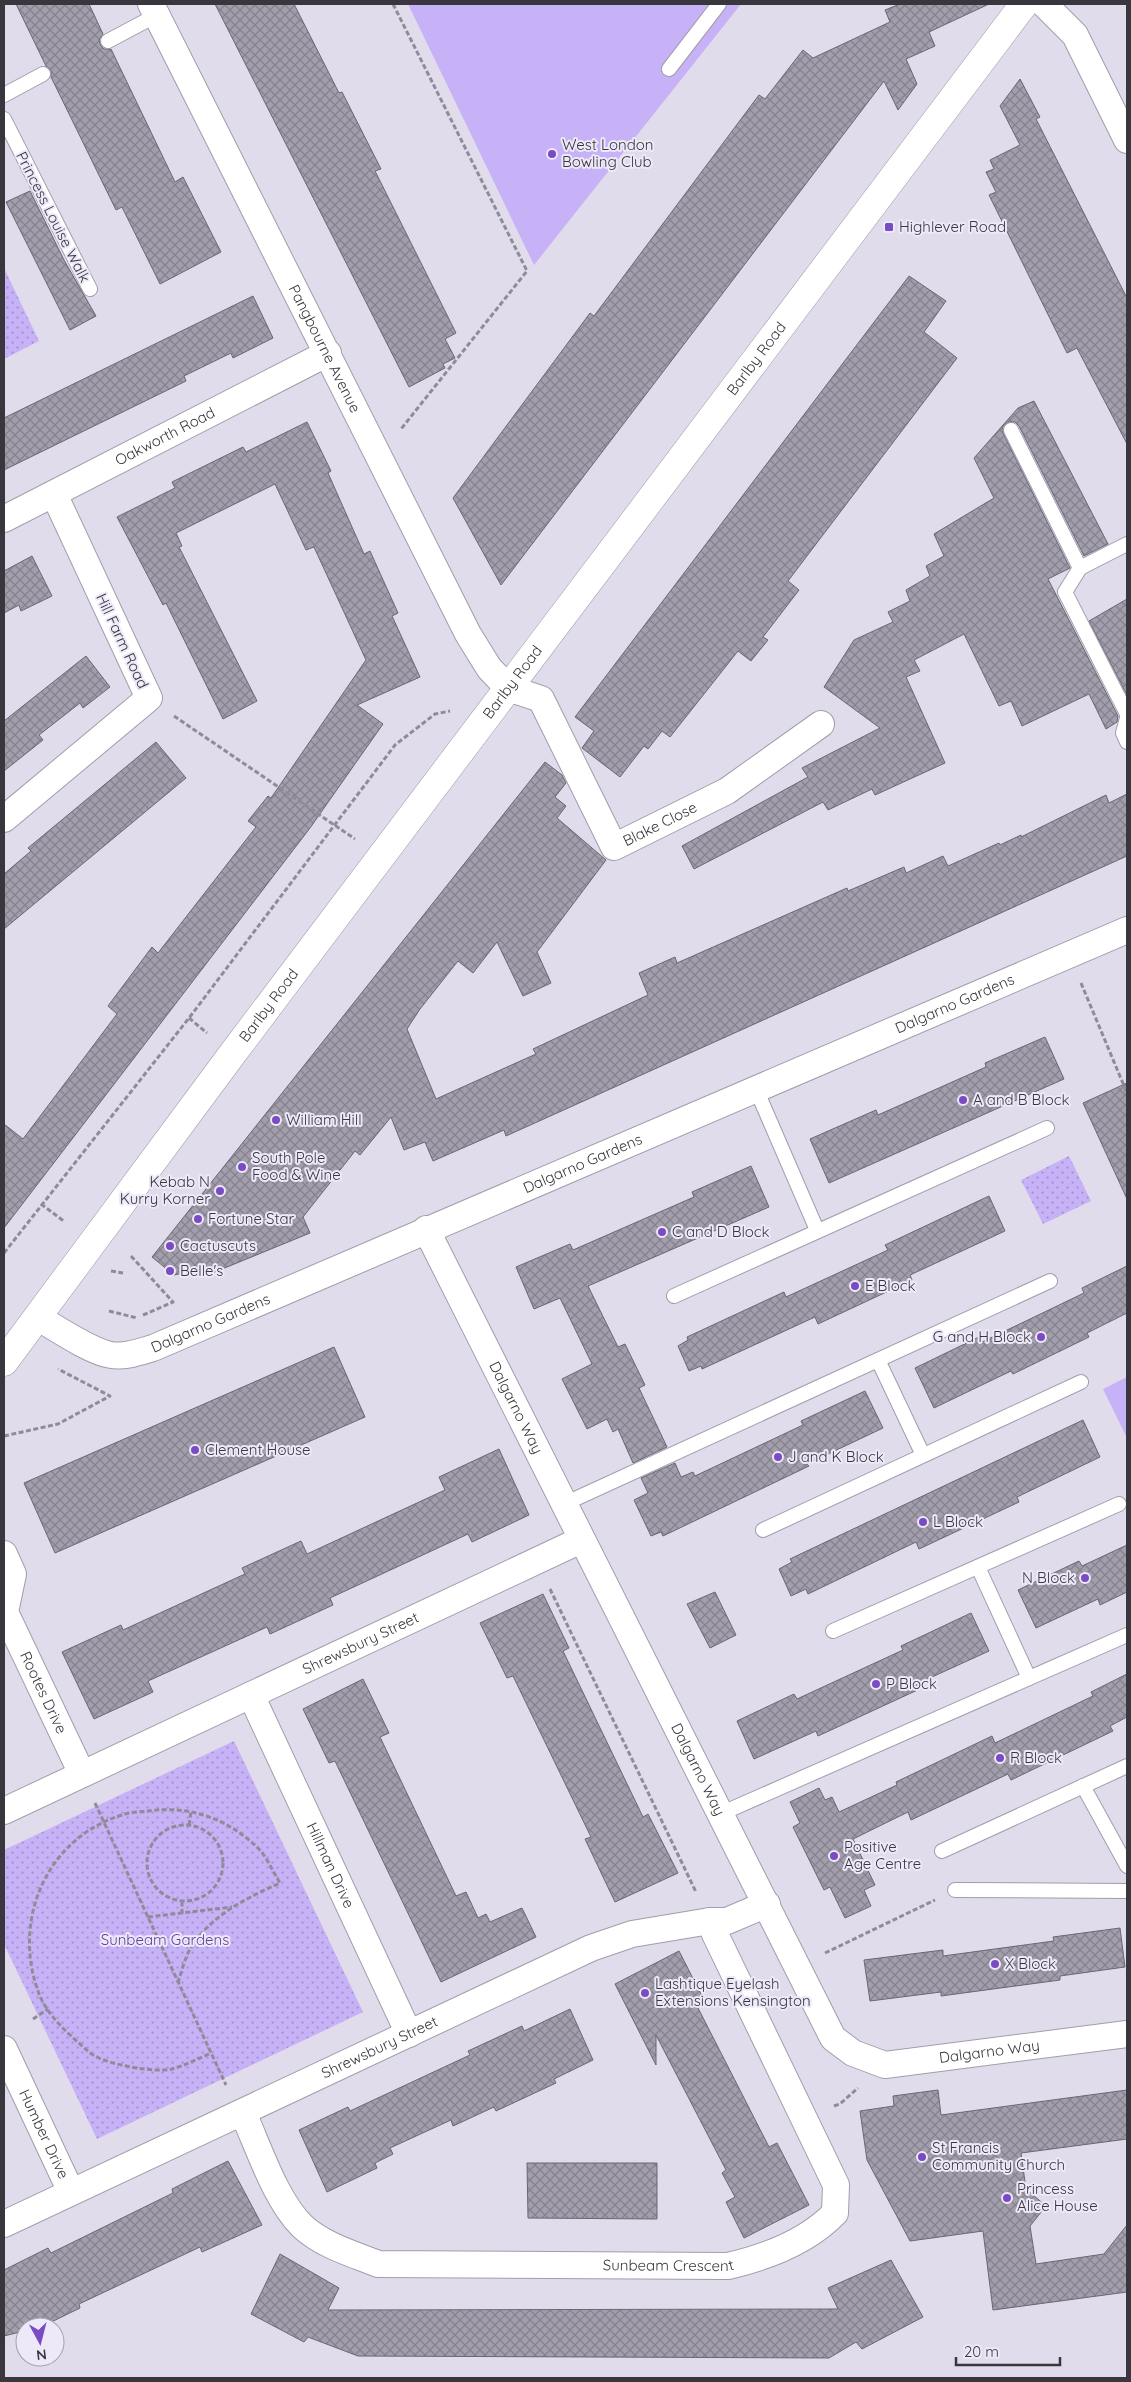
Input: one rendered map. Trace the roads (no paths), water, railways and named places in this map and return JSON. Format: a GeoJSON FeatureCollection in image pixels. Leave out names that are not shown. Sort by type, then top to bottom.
{"type":"FeatureCollection","features":[{"type":"Feature","properties":{"kind":"street","name":"Barlby Road"},"geometry":{"type":"LineString","coordinates":[[4,1362],[81,1255],[1024,4]]}},
{"type":"Feature","properties":{"kind":"street"},"geometry":{"type":"LineString","coordinates":[[1044,4],[1075,35],[1127,140]]}},
{"type":"Feature","properties":{"kind":"street","name":"Pangbourne Avenue"},"geometry":{"type":"LineString","coordinates":[[154,9],[468,634],[489,668],[508,688]]}},
{"type":"Feature","properties":{"kind":"street","name":"Oakworth Road"},"geometry":{"type":"LineString","coordinates":[[4,520],[328,353]]}},
{"type":"Feature","properties":{"kind":"street","name":"Hill Farm Road"},"geometry":{"type":"LineString","coordinates":[[4,819],[149,698],[54,494]]}},
{"type":"Feature","properties":{"kind":"street","name":"Blake Close"},"geometry":{"type":"LineString","coordinates":[[508,688],[541,699],[614,847],[727,791],[821,724]]}},
{"type":"Feature","properties":{"kind":"street","name":"Dalgarno Gardens"},"geometry":{"type":"LineString","coordinates":[[37,1317],[77,1340],[110,1355],[130,1355],[154,1348],[426,1229],[1127,930]]}},
{"type":"Feature","properties":{"kind":"street","name":"Dalgarno Way"},"geometry":{"type":"LineString","coordinates":[[426,1229],[833,2038],[853,2053],[886,2065],[1127,2034]]}},
{"type":"Feature","properties":{"kind":"street","name":"Shrewsbury Street"},"geometry":{"type":"LineString","coordinates":[[4,1811],[581,1540]]}},
{"type":"Feature","properties":{"kind":"street","name":"Rootes Drive"},"geometry":{"type":"LineString","coordinates":[[4,1554],[13,1574],[4,1611],[82,1774]]}},
{"type":"Feature","properties":{"kind":"street","name":"Hillman Drive"},"geometry":{"type":"LineString","coordinates":[[251,1695],[409,2034]]}},
{"type":"Feature","properties":{"kind":"street","name":"Shrewsbury Street"},"geometry":{"type":"LineString","coordinates":[[4,2224],[591,1948],[705,1911],[727,1921],[767,1904]]}},
{"type":"Feature","properties":{"kind":"street","name":"Sunbeam Crescent"},"geometry":{"type":"LineString","coordinates":[[243,2113],[286,2207],[303,2227],[339,2249],[378,2264],[728,2266],[774,2253],[822,2226],[835,2213],[836,2185],[705,1911]]}},
{"type":"Feature","properties":{"kind":"street","name":"Humber Drive"},"geometry":{"type":"LineString","coordinates":[[4,2049],[71,2192]]}},
{"type":"Feature","properties":{"kind":"lane"},"geometry":{"type":"LineString","coordinates":[[669,69],[719,4]]}},
{"type":"Feature","properties":{"kind":"lane"},"geometry":{"type":"LineString","coordinates":[[108,41],[154,9]]}},
{"type":"Feature","properties":{"kind":"lane"},"geometry":{"type":"LineString","coordinates":[[4,95],[43,74]]}},
{"type":"Feature","properties":{"kind":"lane","name":"Princess Louise Walk"},"geometry":{"type":"LineString","coordinates":[[4,118],[90,290]]}},
{"type":"Feature","properties":{"kind":"lane"},"geometry":{"type":"LineString","coordinates":[[1011,430],[1080,568]]}},
{"type":"Feature","properties":{"kind":"lane"},"geometry":{"type":"LineString","coordinates":[[1127,544],[1080,568],[1065,592],[1127,714]]}},
{"type":"Feature","properties":{"kind":"lane"},"geometry":{"type":"LineString","coordinates":[[1127,718],[1123,733],[1127,742]]}},
{"type":"Feature","properties":{"kind":"lane"},"geometry":{"type":"LineString","coordinates":[[756,1089],[817,1230]]}},
{"type":"Feature","properties":{"kind":"lane"},"geometry":{"type":"LineString","coordinates":[[674,1296],[1047,1128]]}},
{"type":"Feature","properties":{"kind":"lane"},"geometry":{"type":"LineString","coordinates":[[564,1504],[1050,1281]]}},
{"type":"Feature","properties":{"kind":"lane"},"geometry":{"type":"LineString","coordinates":[[878,1360],[923,1455]]}},
{"type":"Feature","properties":{"kind":"lane"},"geometry":{"type":"LineString","coordinates":[[763,1530],[1082,1382]]}},
{"type":"Feature","properties":{"kind":"lane"},"geometry":{"type":"LineString","coordinates":[[833,1631],[1119,1504]]}},
{"type":"Feature","properties":{"kind":"lane"},"geometry":{"type":"LineString","coordinates":[[978,1567],[1028,1678]]}},
{"type":"Feature","properties":{"kind":"lane"},"geometry":{"type":"LineString","coordinates":[[720,1814],[1127,1635]]}},
{"type":"Feature","properties":{"kind":"lane"},"geometry":{"type":"LineString","coordinates":[[942,1851],[1127,1766]]}},
{"type":"Feature","properties":{"kind":"lane"},"geometry":{"type":"LineString","coordinates":[[1083,1786],[1127,1866]]}},
{"type":"Feature","properties":{"kind":"lane"},"geometry":{"type":"LineString","coordinates":[[956,1890],[1127,1891]]}},
{"type":"Feature","properties":{"kind":"place","name":"West London Bowling Club"},"geometry":{"type":"Point","coordinates":[552,154]}},
{"type":"Feature","properties":{"kind":"place","name":"Highlever Road"},"geometry":{"type":"Point","coordinates":[889,227]}},
{"type":"Feature","properties":{"kind":"place","name":"A and B Block"},"geometry":{"type":"Point","coordinates":[963,1100]}},
{"type":"Feature","properties":{"kind":"place","name":"William Hill"},"geometry":{"type":"Point","coordinates":[276,1120]}},
{"type":"Feature","properties":{"kind":"place","name":"South Pole Food & Wine"},"geometry":{"type":"Point","coordinates":[242,1167]}},
{"type":"Feature","properties":{"kind":"place","name":"Kebab N Kurry Korner"},"geometry":{"type":"Point","coordinates":[220,1191]}},
{"type":"Feature","properties":{"kind":"place","name":"Fortune Star"},"geometry":{"type":"Point","coordinates":[198,1219]}},
{"type":"Feature","properties":{"kind":"place","name":"C and D Block"},"geometry":{"type":"Point","coordinates":[662,1232]}},
{"type":"Feature","properties":{"kind":"place","name":"Cactuscuts"},"geometry":{"type":"Point","coordinates":[170,1246]}},
{"type":"Feature","properties":{"kind":"place","name":"Belle's"},"geometry":{"type":"Point","coordinates":[170,1271]}},
{"type":"Feature","properties":{"kind":"place","name":"E Block"},"geometry":{"type":"Point","coordinates":[855,1286]}},
{"type":"Feature","properties":{"kind":"place","name":"G and H Block"},"geometry":{"type":"Point","coordinates":[1041,1337]}},
{"type":"Feature","properties":{"kind":"place","name":"Clement House"},"geometry":{"type":"Point","coordinates":[195,1450]}},
{"type":"Feature","properties":{"kind":"place","name":"J and K Block"},"geometry":{"type":"Point","coordinates":[778,1457]}},
{"type":"Feature","properties":{"kind":"place","name":"L Block"},"geometry":{"type":"Point","coordinates":[923,1522]}},
{"type":"Feature","properties":{"kind":"place","name":"N Block"},"geometry":{"type":"Point","coordinates":[1085,1578]}},
{"type":"Feature","properties":{"kind":"place","name":"P Block"},"geometry":{"type":"Point","coordinates":[876,1684]}},
{"type":"Feature","properties":{"kind":"place","name":"R Block"},"geometry":{"type":"Point","coordinates":[1000,1758]}},
{"type":"Feature","properties":{"kind":"place","name":"Positive Age Centre"},"geometry":{"type":"Point","coordinates":[834,1856]}},
{"type":"Feature","properties":{"kind":"place","name":"X Block"},"geometry":{"type":"Point","coordinates":[995,1964]}},
{"type":"Feature","properties":{"kind":"place","name":"Lashtique Eyelash Extensions Kensington"},"geometry":{"type":"Point","coordinates":[645,1993]}},
{"type":"Feature","properties":{"kind":"place","name":"St Francis Community Church"},"geometry":{"type":"Point","coordinates":[922,2157]}},
{"type":"Feature","properties":{"kind":"place","name":"Princess Alice House"},"geometry":{"type":"Point","coordinates":[1007,2198]}},
{"type":"Feature","properties":{"kind":"park label","name":"Sunbeam Gardens"},"geometry":{"type":"Point","coordinates":[165,1940]}}]}
